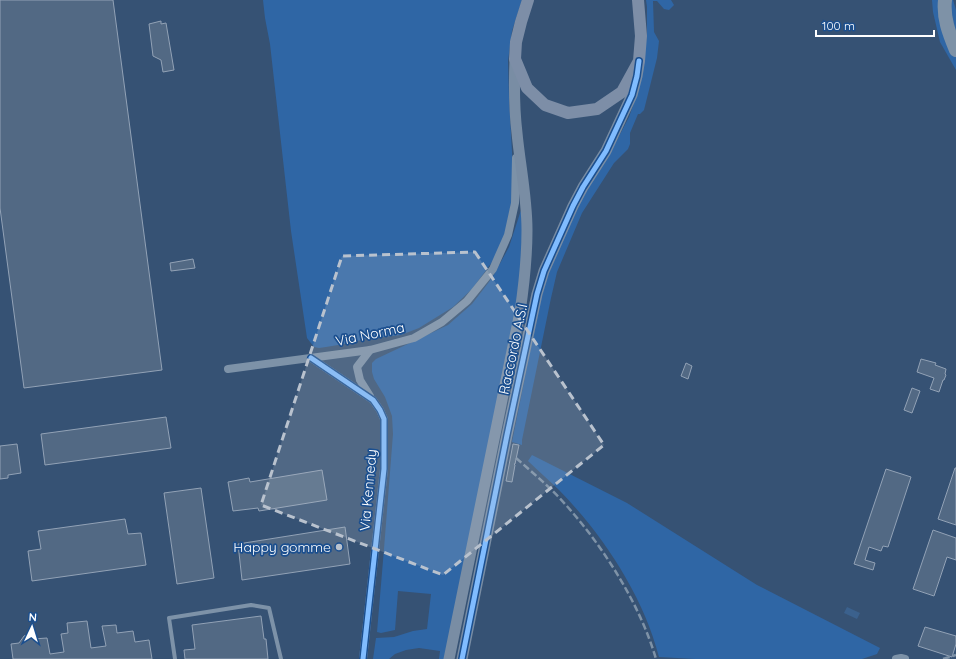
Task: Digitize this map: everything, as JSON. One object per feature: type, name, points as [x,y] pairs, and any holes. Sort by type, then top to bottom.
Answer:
[{"type":"highway","points":[[945,0],[944,8],[947,29],[956,50]]},
{"type":"main road","points":[[528,0],[516,42],[515,59],[527,88],[545,105],[568,113],[597,109],[622,92],[639,62],[641,36],[638,0]]},
{"type":"street","name":"Raccordo A.S.I","points":[[449,659],[520,312],[525,271],[527,229],[524,188],[517,132],[514,86],[515,59]]},
{"type":"street","name":"Raccordo A.S.I","points":[[462,659],[508,427],[537,294],[544,271],[573,206],[583,187],[606,151],[632,95],[639,62]]},
{"type":"street","name":"Via Norma","points":[[228,370],[370,350],[414,338],[442,322],[467,301],[493,269],[508,236],[515,203],[517,132]]},
{"type":"street","points":[[370,350],[357,367],[360,380],[373,400]]},
{"type":"street","name":"Via Kennedy","points":[[311,358],[373,400],[384,419],[384,469],[363,659]]},
{"type":"street","points":[[896,659],[905,659]]},
{"type":"lane","points":[[175,659],[169,618],[251,605],[269,608],[281,659]]},
{"type":"highlighted area","points":[[475,252],[604,445],[443,575],[261,505],[342,256]]},
{"type":"shaded area","points":[[263,0],[522,0],[512,31],[508,61],[514,189],[505,234],[493,261],[472,289],[453,307],[419,328],[401,335],[365,339],[319,348],[314,347],[307,338],[291,231],[270,44]]},
{"type":"shaded area","points":[[646,0],[671,0],[674,5],[669,10],[664,9],[657,1],[653,1],[654,32],[659,41],[657,58],[644,110],[638,114],[630,133],[630,144],[628,149],[614,163],[582,213],[557,272],[522,445],[512,442],[541,297],[549,271],[571,217],[629,117],[636,97],[647,36]]},
{"type":"shaded area","points":[[932,0],[942,0],[956,55],[956,70],[940,42],[933,12]]},
{"type":"shaded area","points":[[950,0],[953,0],[956,10],[956,37],[950,6]]},
{"type":"shaded area","points":[[522,207],[523,235],[518,305],[444,659],[439,659],[440,651],[419,648],[406,650],[395,654],[389,659],[373,659],[376,638],[394,637],[413,631],[427,629],[431,594],[398,591],[395,630],[381,633],[377,632],[393,434],[392,416],[385,397],[374,379],[372,363],[376,359],[448,325],[472,304],[492,278],[509,247]]},
{"type":"shaded area","points":[[532,455],[627,503],[757,585],[880,648],[877,654],[862,659],[695,659],[659,657],[643,611],[620,567],[591,526],[559,490],[528,461]]},
{"type":"shaded area","points":[[847,607],[860,613],[857,619],[844,613]]},
{"type":"building","points":[[0,0],[113,0],[162,370],[24,388],[0,208]]},
{"type":"building","points":[[161,21],[161,24],[166,23],[174,70],[163,72],[161,60],[153,56],[149,24]]},
{"type":"building","points":[[193,259],[195,268],[171,271],[170,263]]},
{"type":"building","points":[[921,359],[936,363],[935,365],[946,369],[946,375],[939,392],[930,389],[934,378],[917,372]]},
{"type":"building","points":[[686,363],[692,366],[688,379],[681,376]]},
{"type":"building","points":[[912,388],[920,391],[912,413],[904,410]]},
{"type":"building","points":[[166,417],[171,448],[45,465],[41,434]]},
{"type":"building","points":[[17,444],[21,473],[8,475],[8,478],[0,479],[0,446]]},
{"type":"building","points":[[513,444],[519,445],[514,464],[512,482],[506,481]]},
{"type":"building","points":[[956,468],[956,525],[938,519]]},
{"type":"building","points":[[886,469],[911,477],[888,547],[883,546],[881,551],[869,547],[865,560],[875,563],[873,570],[854,564]]},
{"type":"building","points":[[322,470],[327,500],[259,511],[258,508],[233,511],[228,482],[249,478],[250,482]]},
{"type":"building","points":[[201,488],[214,578],[177,584],[164,493]]},
{"type":"building","points":[[125,519],[128,534],[141,533],[146,565],[32,581],[28,551],[41,549],[38,531]]},
{"type":"building","points":[[345,527],[350,564],[242,580],[238,544]]},
{"type":"building","points":[[933,530],[956,538],[956,560],[947,557],[934,596],[913,589]]},
{"type":"building","points":[[261,616],[264,639],[266,639],[268,659],[185,659],[184,650],[195,649],[192,625]]},
{"type":"building","points":[[87,621],[91,648],[106,646],[102,626],[116,625],[117,633],[133,631],[135,642],[149,640],[152,659],[13,659],[11,644],[19,643],[24,636],[32,633],[33,639],[47,638],[50,654],[64,652],[61,634],[68,633],[67,623]]},
{"type":"building","points":[[925,627],[956,636],[956,644],[952,657],[918,646]]},
{"type":"railway","points":[[516,458],[565,504],[593,538],[619,577],[630,597],[649,638],[656,659]]},
{"type":"railway","points":[[943,659],[956,655]]},
{"type":"cycle path","points":[[462,659],[537,294],[544,271],[573,206],[583,187],[606,151],[632,95],[639,61]]},
{"type":"cycle path","points":[[311,358],[373,400],[384,419],[384,469],[363,659]]},
{"type":"place","name":"Happy gomme","points":[[339,547]]}]
